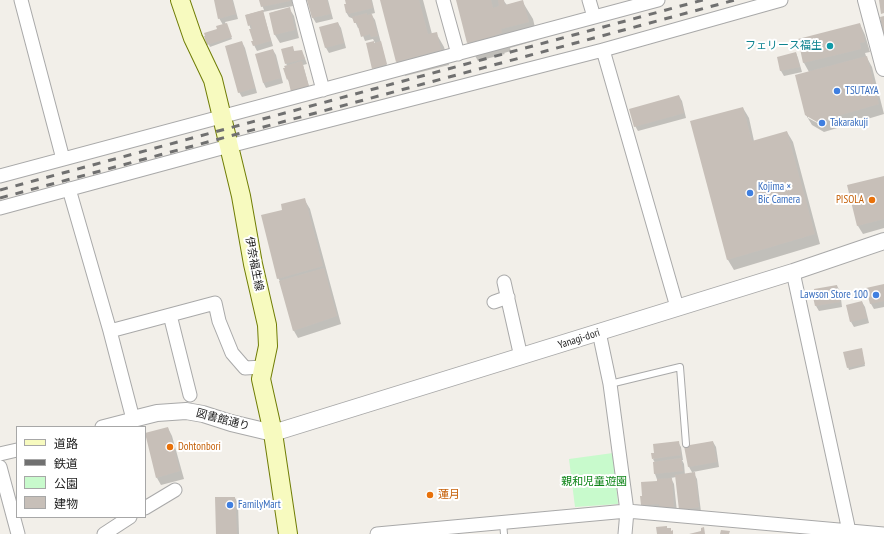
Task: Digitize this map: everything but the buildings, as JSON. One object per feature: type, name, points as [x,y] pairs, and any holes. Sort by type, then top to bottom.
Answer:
[{"type":"main road","name":"伊奈福生線","points":[[180,0],[193,38],[213,80],[241,196],[253,264],[267,325],[268,346],[261,379],[273,433],[288,534]]},
{"type":"street","points":[[21,0],[63,159]]},
{"type":"street","points":[[299,0],[323,90]]},
{"type":"street","points":[[443,0],[458,54]]},
{"type":"street","points":[[589,0],[594,17]]},
{"type":"street","points":[[0,176],[658,0]]},
{"type":"street","points":[[0,208],[229,146],[603,50],[781,0]]},
{"type":"street","points":[[866,0],[884,68]]},
{"type":"street","points":[[603,50],[677,307]]},
{"type":"street","points":[[69,189],[110,331],[133,419]]},
{"type":"street","name":"Yanagi-dori","points":[[273,433],[793,272],[884,241]]},
{"type":"street","points":[[793,272],[849,531]]},
{"type":"street","points":[[504,282],[520,357]]},
{"type":"street","points":[[494,302],[508,297]]},
{"type":"street","points":[[110,331],[215,303],[219,321],[232,353],[245,368],[263,367]]},
{"type":"street","points":[[170,315],[190,395]]},
{"type":"street","points":[[599,332],[610,384],[627,511],[625,534]]},
{"type":"street","name":"図書館通り","points":[[106,426],[156,413],[186,411],[203,414],[231,423],[273,433]]},
{"type":"street","points":[[0,454],[16,450]]},
{"type":"street","points":[[0,467],[18,534]]},
{"type":"street","points":[[146,507],[174,490]]},
{"type":"street","points":[[377,534],[504,528],[627,511],[884,534]]},
{"type":"street","points":[[104,534],[128,518]]},
{"type":"lane","points":[[610,384],[680,367],[686,444]]},
{"type":"green space","name":"親和児童遊園","points":[[613,453],[618,504],[575,507],[569,459]]},
{"type":"railway","points":[[0,190],[703,0]]},
{"type":"railway","points":[[0,198],[735,0]]},
{"type":"place","name":"フェリース福生","points":[[830,46]]},
{"type":"place","name":"TSUTAYA","points":[[837,91]]},
{"type":"place","name":"Takarakuji","points":[[822,123]]},
{"type":"place","name":"Kojima × Bic Camera","points":[[750,193]]},
{"type":"place","name":"PISOLA","points":[[872,200]]},
{"type":"place","name":"Lawson Store 100","points":[[876,295]]},
{"type":"place","name":"Dohtonbori","points":[[170,447]]},
{"type":"place","name":"蓮月","points":[[430,495]]},
{"type":"place","name":"FamilyMart","points":[[230,505]]}]
